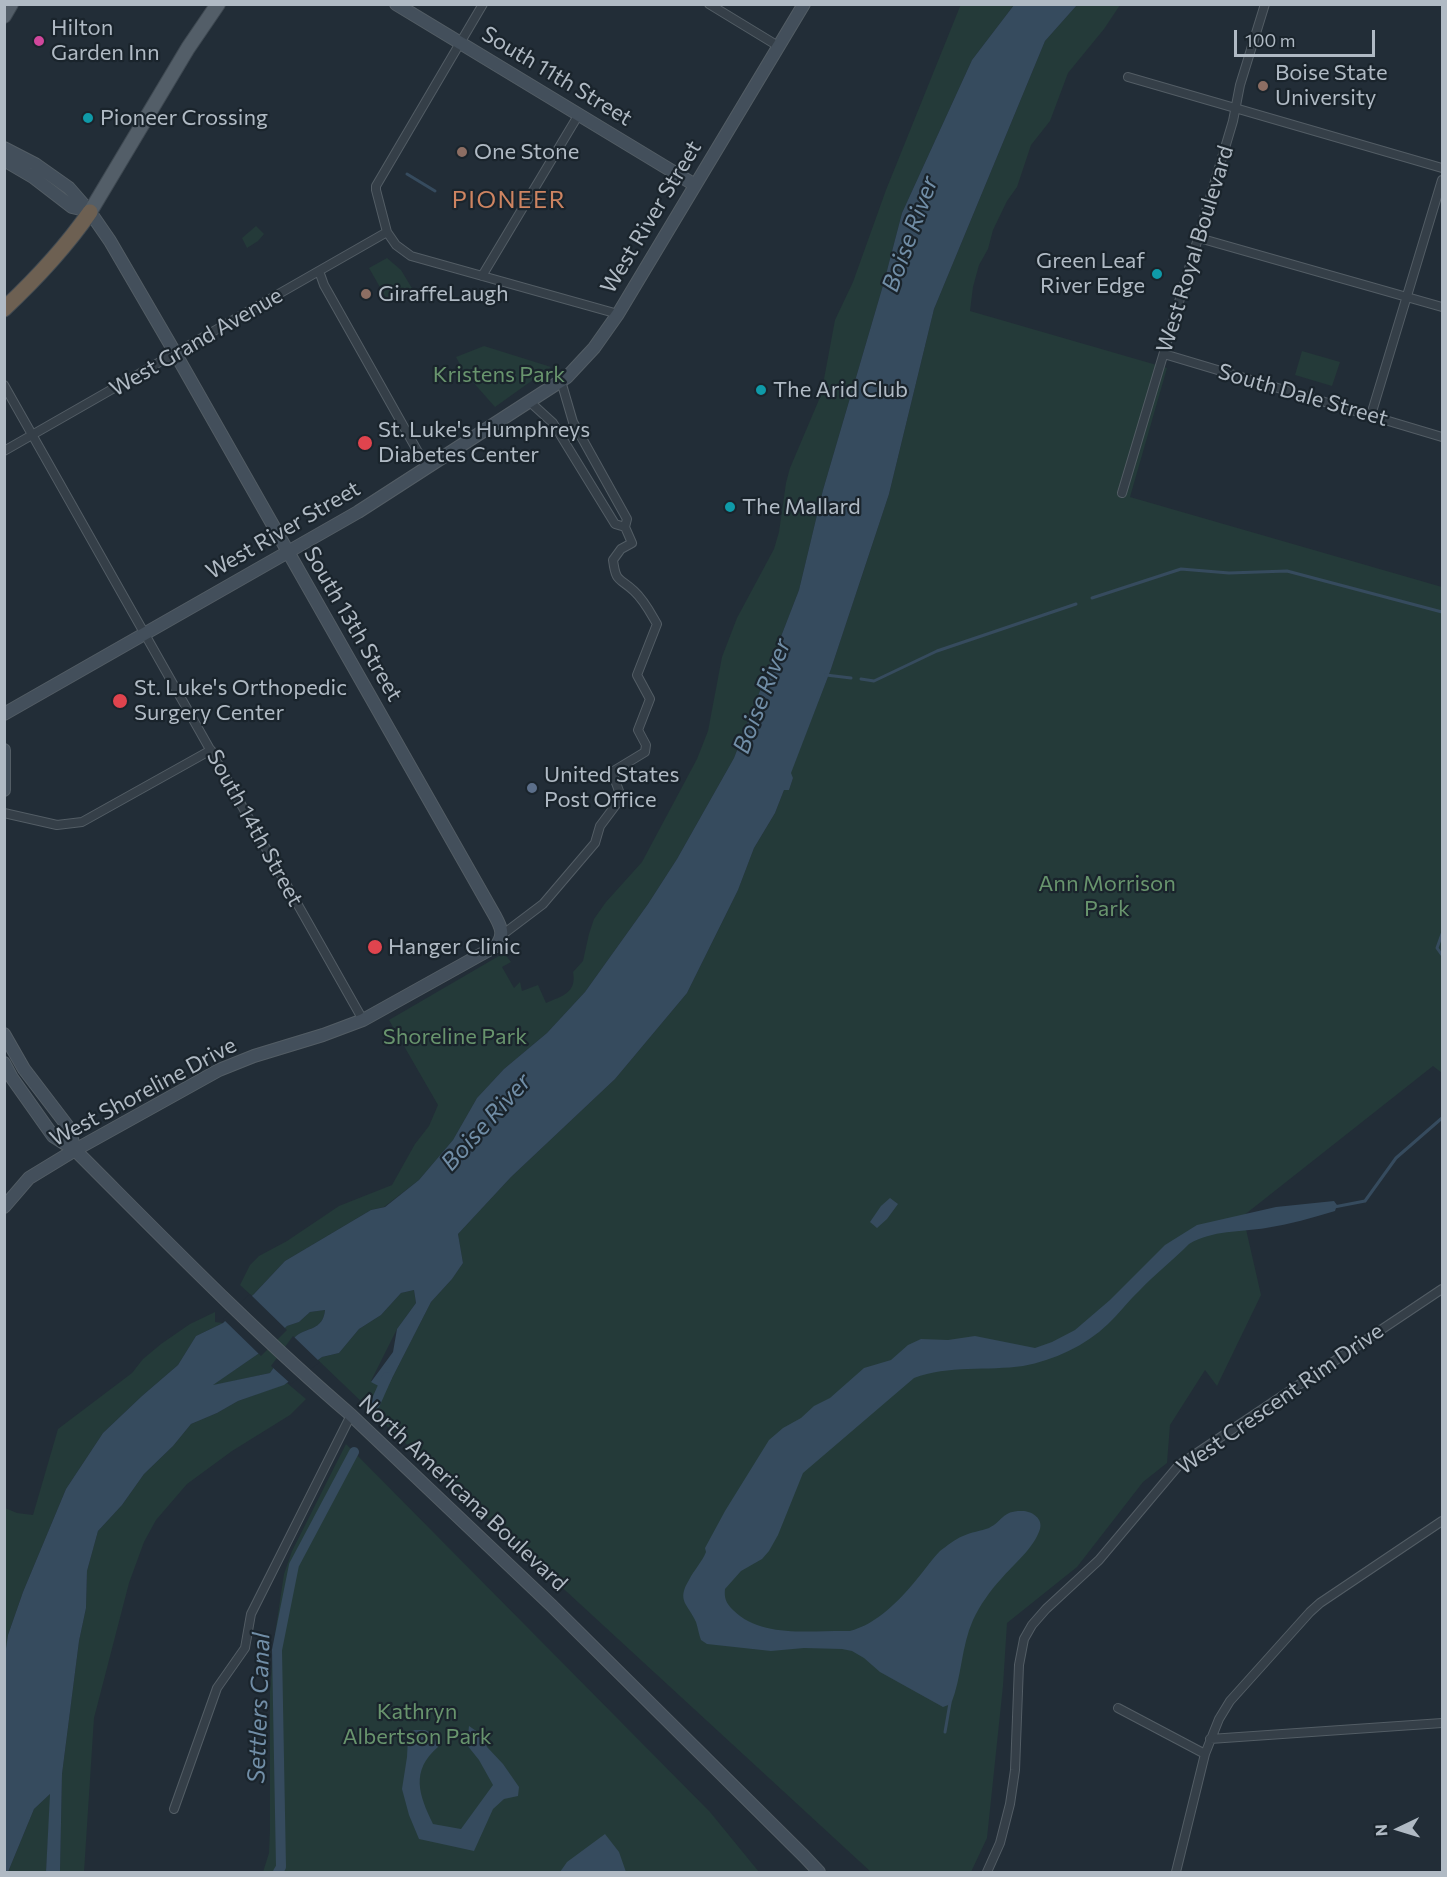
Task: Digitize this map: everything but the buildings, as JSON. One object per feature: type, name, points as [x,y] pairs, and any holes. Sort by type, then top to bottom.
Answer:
[{"type":"highway","points":[[4,309],[62,250],[90,212]]},
{"type":"main road","points":[[4,16],[11,4]]},
{"type":"main road","points":[[90,212],[188,48],[218,4]]},
{"type":"street","name":"South 11th Street","points":[[396,4],[695,185]]},
{"type":"street","points":[[483,4],[376,186],[387,232],[396,246],[411,256],[618,314]]},
{"type":"street","points":[[708,4],[778,46]]},
{"type":"street","name":"West River Street","points":[[4,714],[358,512],[567,377],[594,348],[618,314],[804,4]]},
{"type":"street","name":"West Royal Boulevard","points":[[1122,493],[1233,121],[1240,85],[1264,4]]},
{"type":"street","points":[[1128,77],[1443,168]]},
{"type":"street","points":[[482,276],[579,114]]},
{"type":"street","name":"South 13th Street","points":[[4,148],[35,164],[69,188],[90,212],[110,241],[495,916],[502,935]]},
{"type":"street","points":[[4,160],[33,177],[72,207],[90,212]]},
{"type":"street","points":[[1371,415],[1443,180]]},
{"type":"street","name":"West Grand Avenue","points":[[4,451],[387,232]]},
{"type":"street","points":[[1198,238],[1443,307]]},
{"type":"street","points":[[319,271],[324,285],[427,468]]},
{"type":"street","name":"South Dale Street","points":[[1164,354],[1443,436]]},
{"type":"street","points":[[502,935],[543,903],[595,843],[600,826],[618,802],[620,791],[612,772],[645,752],[646,745],[638,730],[650,699],[637,675],[657,624],[634,590],[621,582],[615,572],[613,560],[621,549],[632,543],[625,527],[627,519],[573,422],[561,381]]},
{"type":"street","name":"South 14th Street","points":[[4,385],[363,1020]]},
{"type":"street","points":[[530,402],[554,423],[615,524],[625,527]]},
{"type":"street","points":[[4,750],[4,790]]},
{"type":"street","points":[[4,813],[57,825],[82,822],[211,750]]},
{"type":"street","name":"West Shoreline Drive","points":[[4,1207],[29,1178],[219,1070],[363,1020],[496,946],[502,935]]},
{"type":"street","points":[[4,1034],[24,1069],[69,1128],[75,1150]]},
{"type":"street","name":"North Americana Boulevard","points":[[4,1063],[53,1136],[75,1150],[223,1297],[552,1606],[819,1872]]},
{"type":"street","name":"West Crescent Rim Drive","points":[[987,1872],[1000,1844],[1010,1804],[1015,1770],[1018,1665],[1024,1639],[1032,1625],[1099,1560],[1179,1465],[1443,1289]]},
{"type":"street","points":[[174,1809],[217,1688],[245,1648],[251,1614],[351,1415]]},
{"type":"street","points":[[1176,1872],[1205,1754],[1219,1719],[1230,1701],[1320,1603],[1443,1521]]},
{"type":"street","points":[[1118,1708],[1205,1754]]},
{"type":"street","points":[[1210,1739],[1443,1723]]},
{"type":"green space","name":"Shoreline Park","points":[[961,4],[1014,5],[972,60],[902,213],[823,490],[799,590],[734,758],[677,859],[585,992],[547,1033],[504,1069],[477,1098],[453,1140],[419,1180],[384,1207],[371,1210],[285,1261],[252,1296],[240,1285],[250,1265],[259,1256],[287,1241],[339,1206],[392,1185],[415,1144],[429,1126],[438,1105],[389,1020],[504,953],[511,962],[502,967],[514,988],[520,982],[522,991],[538,985],[546,1003],[563,996],[573,985],[573,972],[583,961],[594,919],[642,862],[697,759],[708,731],[722,657],[737,618],[774,549],[790,468],[821,395],[835,320],[853,282],[886,190]]},
{"type":"green space","name":"Ann Morrison Park","points":[[1077,5],[1120,5],[1104,29],[1068,73],[1050,121],[1031,145],[1017,187],[1007,201],[993,230],[988,249],[979,265],[970,311],[1167,368],[1130,497],[1442,587],[1442,1073],[1433,1066],[1243,1216],[1261,1295],[1217,1386],[1205,1370],[1170,1425],[1167,1463],[1143,1482],[1077,1567],[1007,1623],[1003,1686],[987,1838],[971,1872],[871,1872],[318,1360],[339,1353],[359,1329],[381,1315],[401,1293],[414,1290],[416,1303],[397,1329],[371,1381],[386,1390],[431,1302],[463,1263],[458,1234],[511,1177],[615,1079],[687,993],[738,890],[754,848],[775,813],[784,790],[789,790],[793,778],[790,774],[831,669],[889,494],[934,309],[1045,41]]},
{"type":"green space","points":[[256,226],[264,234],[247,248],[242,238]]},
{"type":"green space","points":[[387,258],[401,270],[413,290],[389,303],[369,268]]},
{"type":"green space","name":"Kristens Park","points":[[484,346],[551,367],[495,407],[464,372],[456,357]]},
{"type":"green space","points":[[1302,351],[1340,362],[1332,386],[1295,375]]},
{"type":"green space","points":[[325,1310],[324,1317],[318,1325],[299,1334],[291,1341],[270,1373],[211,1386],[258,1354],[287,1326],[299,1322],[310,1312]]},
{"type":"green space","points":[[215,1312],[215,1322],[223,1323],[196,1336],[178,1365],[103,1433],[66,1489],[23,1592],[8,1635],[5,1662],[5,1508],[17,1513],[33,1515],[58,1429],[132,1373],[143,1359],[161,1344],[190,1324]]},
{"type":"green space","points":[[287,1383],[306,1399],[290,1415],[232,1451],[187,1484],[156,1520],[144,1542],[129,1583],[94,1718],[84,1872],[60,1872],[62,1774],[79,1641],[86,1608],[87,1571],[98,1531],[122,1505],[144,1474],[173,1446],[191,1424],[238,1401]]},
{"type":"green space","name":"Kathryn Albertson Park","points":[[346,1444],[710,1812],[759,1872],[263,1872],[269,1853],[270,1829],[270,1691],[274,1641],[284,1574],[292,1551]]},
{"type":"green space","points":[[51,1793],[46,1872],[8,1872],[34,1809]]},
{"type":"water","name":"Boise River","points":[[1014,5],[1077,5],[1045,41],[934,309],[889,494],[831,669],[791,773],[793,778],[789,790],[784,790],[775,813],[754,848],[738,890],[687,993],[615,1079],[511,1177],[458,1234],[463,1263],[431,1302],[386,1390],[371,1382],[393,1352],[397,1329],[416,1303],[414,1290],[401,1293],[381,1315],[359,1329],[339,1353],[322,1357],[284,1385],[238,1401],[191,1424],[173,1446],[144,1474],[122,1505],[98,1531],[87,1571],[86,1608],[79,1641],[62,1774],[60,1872],[46,1872],[50,1794],[34,1809],[8,1872],[5,1872],[4,1662],[8,1635],[23,1592],[66,1489],[103,1433],[178,1365],[196,1336],[223,1323],[285,1261],[371,1210],[385,1207],[419,1180],[453,1140],[477,1098],[504,1069],[547,1033],[585,992],[677,859],[734,758],[799,590],[823,490],[902,213],[972,60]],"holes":[[[325,1310],[324,1317],[318,1325],[295,1337],[270,1373],[213,1385],[258,1354],[287,1326],[299,1322],[310,1312]]]},
{"type":"water","points":[[890,1198],[898,1204],[877,1228],[870,1222]]},
{"type":"water","points":[[1334,1201],[1337,1205],[1335,1211],[1326,1214],[1275,1226],[1207,1236],[1189,1244],[1099,1332],[1057,1356],[1023,1366],[940,1371],[914,1378],[803,1473],[778,1535],[769,1551],[762,1559],[741,1571],[725,1589],[726,1600],[733,1610],[745,1619],[773,1629],[804,1632],[850,1631],[860,1628],[879,1617],[895,1603],[940,1551],[957,1539],[989,1528],[1011,1512],[1024,1511],[1034,1514],[1039,1519],[1040,1529],[1033,1543],[993,1588],[973,1620],[951,1704],[943,1707],[880,1672],[852,1651],[804,1648],[771,1651],[707,1644],[701,1640],[683,1593],[704,1556],[705,1548],[725,1511],[769,1440],[814,1406],[830,1398],[864,1368],[891,1360],[908,1345],[921,1339],[948,1340],[975,1336],[1035,1348],[1052,1342],[1075,1330],[1110,1300],[1165,1245],[1197,1225],[1276,1207]]},
{"type":"water","points":[[469,1726],[482,1735],[487,1747],[503,1764],[519,1787],[518,1796],[504,1799],[493,1809],[474,1851],[419,1839],[402,1789],[408,1737],[414,1730],[425,1730],[433,1734],[438,1747],[423,1765],[420,1774],[424,1803],[433,1824],[461,1829],[493,1785],[479,1760],[467,1745]]},
{"type":"water","points":[[605,1834],[619,1852],[626,1872],[560,1872],[567,1862]]},
{"type":"pier","points":[[250,1294],[287,1330],[261,1356],[223,1319]]},
{"type":"pier","points":[[293,1336],[320,1362],[291,1384],[271,1366]]},
{"type":"waterway","points":[[407,174],[435,191]]},
{"type":"waterway","points":[[1092,598],[1181,569],[1229,573],[1287,571],[1442,612]]},
{"type":"waterway","points":[[861,679],[874,681],[937,651],[1076,604]]},
{"type":"waterway","points":[[826,675],[851,678]]},
{"type":"waterway","points":[[1442,934],[1437,948],[1442,955]]},
{"type":"waterway","points":[[1334,1207],[1365,1201],[1396,1158],[1442,1118]]},
{"type":"waterway","name":"Settlers Canal","points":[[375,1404],[387,1377]]},
{"type":"waterway","name":"Settlers Canal","points":[[278,1872],[281,1867],[277,1650],[294,1565],[354,1452]]},
{"type":"waterway","points":[[945,1732],[950,1703]]},
{"type":"place","name":"Hilton Garden Inn","points":[[39,41]]},
{"type":"place","name":"Boise State University","points":[[1263,86]]},
{"type":"place","name":"Pioneer Crossing","points":[[88,118]]},
{"type":"place","name":"One Stone","points":[[462,152]]},
{"type":"place","name":"Green Leaf River Edge","points":[[1157,274]]},
{"type":"place","name":"GiraffeLaugh","points":[[366,294]]},
{"type":"place","name":"The Arid Club","points":[[761,390]]},
{"type":"place","name":"St. Luke's Humphreys Diabetes Center","points":[[365,443]]},
{"type":"place","name":"The Mallard","points":[[730,507]]},
{"type":"place","name":"St. Luke's Orthopedic Surgery Center","points":[[120,701]]},
{"type":"place","name":"United States Post Office","points":[[532,788]]},
{"type":"place","name":"Hanger Clinic","points":[[375,947]]},
{"type":"district","name":"PIONEER","points":[[509,200]]}]
